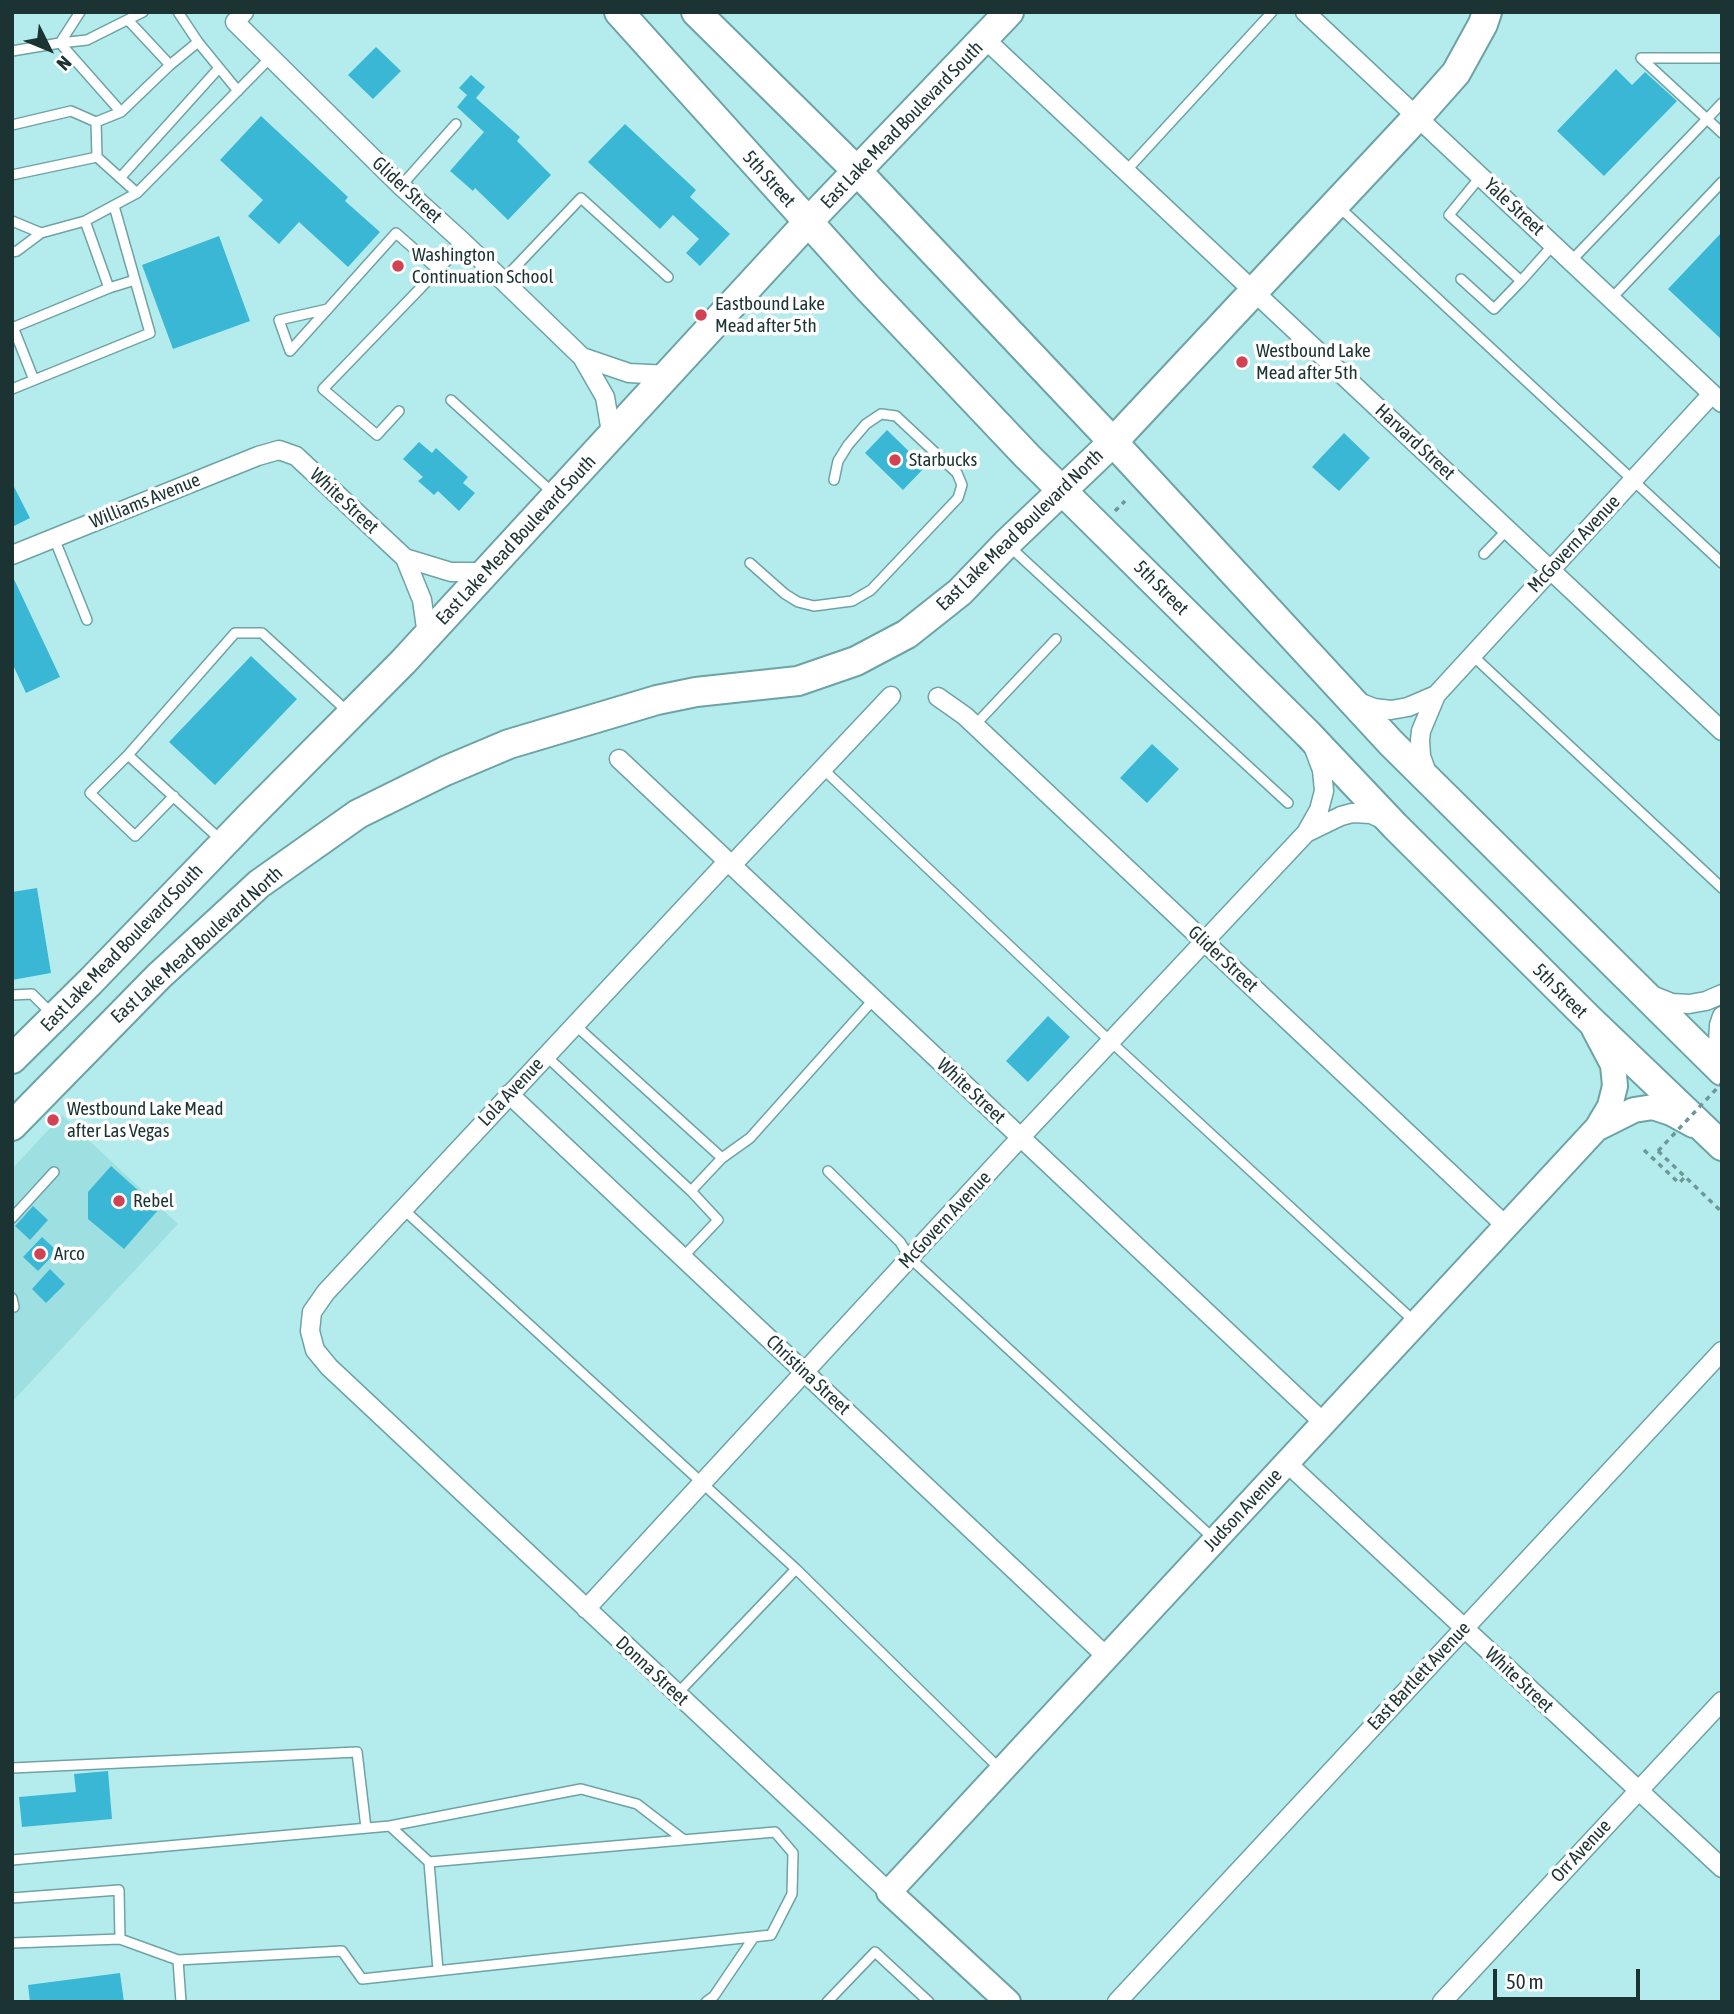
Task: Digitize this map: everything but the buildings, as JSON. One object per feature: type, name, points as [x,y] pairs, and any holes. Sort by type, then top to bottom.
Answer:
[{"type":"main road","name":"5th Street","points":[[619,12],[886,307],[1061,490],[1308,734],[1395,826],[1588,1018],[1717,1141]]},
{"type":"main road","points":[[696,12],[858,172],[1431,783],[1722,1071]]},
{"type":"main road","name":"East Lake Mead Boulevard South","points":[[12,1059],[352,716],[612,438],[808,222],[1009,12]]},
{"type":"main road","name":"East Lake Mead Boulevard North","points":[[12,1126],[159,976],[259,884],[358,814],[445,771],[509,744],[695,692],[798,681],[856,661],[907,635],[960,592],[1061,490],[1113,442],[1417,117],[1456,73],[1487,12]]},
{"type":"street","name":"Yale Street","points":[[1305,12],[1717,399]]},
{"type":"street","name":"Glider Street","points":[[239,17],[271,57],[401,186],[582,357],[605,397],[612,438]]},
{"type":"street","name":"Harvard Street","points":[[985,38],[1722,731]]},
{"type":"street","name":"Glider Street","points":[[582,357],[629,373],[670,374]]},
{"type":"street","name":"McGovern Avenue","points":[[1431,783],[1421,756],[1420,740],[1436,695],[1633,481],[1717,399]]},
{"type":"street","name":"Williams Avenue","points":[[12,555],[279,450]]},
{"type":"street","name":"White Street","points":[[279,450],[296,456],[405,558],[422,600],[427,635]]},
{"type":"street","name":"White Street","points":[[405,558],[451,572],[486,572]]},
{"type":"street","name":"McGovern Avenue","points":[[1348,697],[1374,708],[1391,710],[1408,707],[1436,695]]},
{"type":"street","name":"Lola Avenue","points":[[310,1331],[312,1312],[326,1292],[545,1055],[891,696]]},
{"type":"street","name":"Glider Street","points":[[938,697],[975,725],[1506,1226]]},
{"type":"street","name":"McGovern Avenue","points":[[586,1609],[1110,1041],[1306,833],[1320,810],[1324,791],[1322,770],[1308,734]]},
{"type":"street","name":"White Street","points":[[619,759],[1324,1423]]},
{"type":"street","name":"McGovern Avenue","points":[[1306,833],[1352,813],[1371,814],[1395,826]]},
{"type":"street","points":[[1636,987],[1681,1004],[1697,1003],[1722,994]]},
{"type":"street","points":[[1722,1016],[1718,1044],[1722,1059]]},
{"type":"street","name":"Judson Avenue","points":[[889,1892],[1597,1128],[1612,1099],[1614,1075],[1613,1065],[1588,1018]]},
{"type":"street","name":"Christina Street","points":[[509,1094],[1107,1657]]},
{"type":"street","name":"Judson Avenue","points":[[1597,1128],[1634,1110],[1653,1107],[1671,1113],[1717,1141]]},
{"type":"street","name":"Donna Street","points":[[310,1331],[315,1350],[329,1367],[1008,2002]]},
{"type":"street","name":"East Bartlett Avenue","points":[[1117,2002],[1722,1351]]},
{"type":"street","name":"White Street","points":[[1287,1463],[1722,1868]]},
{"type":"street","name":"Orr Avenue","points":[[1442,2002],[1722,1701]]},
{"type":"lane","points":[[60,43],[80,12]]},
{"type":"lane","points":[[12,51],[88,40],[143,12]]},
{"type":"lane","points":[[178,12],[198,42],[238,91]]},
{"type":"lane","points":[[1126,171],[1272,12]]},
{"type":"lane","points":[[128,20],[170,65]]},
{"type":"lane","points":[[12,125],[71,111],[96,122],[121,112],[198,42]]},
{"type":"lane","points":[[60,43],[121,112]]},
{"type":"lane","points":[[12,252],[41,233],[85,221],[137,193],[271,57]]},
{"type":"lane","points":[[1722,58],[1641,58],[1722,133]]},
{"type":"lane","points":[[120,178],[219,68]]},
{"type":"lane","points":[[1571,261],[1722,103]]},
{"type":"lane","points":[[96,122],[97,158],[137,193]]},
{"type":"lane","points":[[401,186],[456,124]]},
{"type":"lane","points":[[12,174],[97,158]]},
{"type":"lane","points":[[1481,176],[1449,215],[1521,281]]},
{"type":"lane","points":[[1611,299],[1722,182]]},
{"type":"lane","points":[[503,281],[581,198],[668,277]]},
{"type":"lane","points":[[1335,203],[1722,563]]},
{"type":"lane","points":[[12,388],[150,333],[114,206]]},
{"type":"lane","points":[[12,221],[41,233]]},
{"type":"lane","points":[[85,221],[109,288]]},
{"type":"lane","points":[[328,309],[279,320],[290,351],[320,318],[396,233],[438,270]]},
{"type":"lane","points":[[399,411],[377,435],[323,389],[464,243]]},
{"type":"lane","points":[[1461,279],[1494,309],[1553,245]]},
{"type":"lane","points":[[34,380],[13,327],[135,280]]},
{"type":"lane","points":[[451,400],[556,496]]},
{"type":"lane","points":[[750,563],[798,602],[814,607],[852,601],[871,590],[958,498],[962,485],[957,473],[896,416],[881,414],[866,424],[848,445],[838,461],[834,480]]},
{"type":"lane","points":[[1484,554],[1507,530]]},
{"type":"lane","points":[[54,538],[87,620]]},
{"type":"lane","points":[[1007,543],[1289,803]]},
{"type":"lane","points":[[174,796],[135,836],[90,793],[128,755],[235,633],[262,633],[352,716]]},
{"type":"lane","points":[[975,725],[1056,639]]},
{"type":"lane","points":[[1472,655],[1722,888]]},
{"type":"lane","points":[[128,755],[224,843]]},
{"type":"lane","points":[[823,769],[1110,1041],[1416,1323]]},
{"type":"lane","points":[[12,995],[32,994],[54,1017]]},
{"type":"lane","points":[[691,1191],[722,1158],[750,1138],[874,999]]},
{"type":"lane","points":[[575,1024],[722,1158]]},
{"type":"lane","points":[[545,1055],[691,1191],[718,1220],[683,1257]]},
{"type":"lane","points":[[828,1171],[900,1242],[910,1258],[1215,1540]]},
{"type":"lane","points":[[12,1217],[54,1172]]},
{"type":"lane","points":[[402,1209],[796,1569],[1002,1770]]},
{"type":"lane","points":[[677,1694],[796,1569]]},
{"type":"lane","points":[[12,1768],[357,1752],[366,1828]]},
{"type":"lane","points":[[12,1860],[390,1826],[582,1789],[637,1804],[684,1840]]},
{"type":"lane","points":[[390,1826],[429,1862],[438,1970]]},
{"type":"lane","points":[[12,1943],[120,1939],[178,1960],[342,1951],[362,1979],[771,1935],[792,1894],[793,1853],[775,1832],[429,1862]]},
{"type":"lane","points":[[12,1898],[120,1890],[120,1939]]},
{"type":"lane","points":[[706,2002],[714,1996],[754,1937]]},
{"type":"lane","points":[[827,2002],[875,1952],[929,2002]]},
{"type":"lane","points":[[178,1960],[181,2002]]},
{"type":"path","points":[[1114,513],[1125,501]]},
{"type":"path","points":[[1722,1083],[1658,1151],[1722,1212]]},
{"type":"path","points":[[1644,1150],[1679,1184],[1685,1177]]},
{"type":"shaded area","points":[[62,1115],[178,1224],[12,1402],[12,1169]]},
{"type":"place","name":"Washington Continuation School","points":[[398,266]]},
{"type":"place","name":"Eastbound Lake Mead after 5th","points":[[701,315]]},
{"type":"place","name":"Westbound Lake Mead after 5th","points":[[1242,362]]},
{"type":"place","name":"Starbucks","points":[[895,460]]},
{"type":"place","name":"Westbound Lake Mead after Las Vegas","points":[[53,1120]]},
{"type":"place","name":"Rebel","points":[[119,1201]]},
{"type":"place","name":"Arco","points":[[40,1254]]}]
